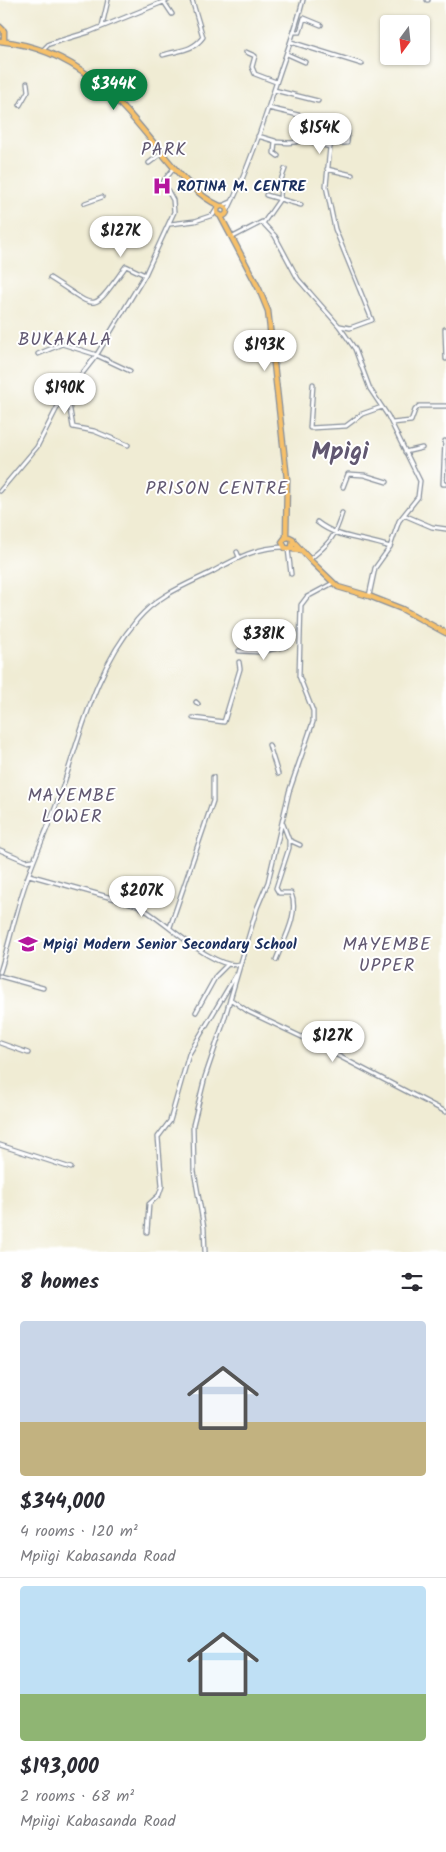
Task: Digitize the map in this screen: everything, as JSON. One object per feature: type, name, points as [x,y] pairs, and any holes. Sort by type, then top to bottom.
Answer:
[{"type":"main road","points":[[0,26],[4,31],[2,41],[43,50],[73,64],[104,86],[174,168],[221,210],[225,225],[233,237],[268,311],[287,479],[285,488],[289,544]]},
{"type":"main road","points":[[287,522],[286,537],[289,544],[300,550],[333,583],[348,591],[369,596],[402,609],[446,633]]},
{"type":"street","points":[[102,26],[108,0]]},
{"type":"street","points":[[43,50],[49,44],[168,0]]},
{"type":"street","points":[[163,55],[172,52],[183,52],[203,37],[192,0]]},
{"type":"street","points":[[170,224],[213,215],[232,201],[242,182],[287,54],[303,0]]},
{"type":"street","points":[[164,2],[172,14]]},
{"type":"street","points":[[294,32],[300,32],[304,18],[321,25]]},
{"type":"street","points":[[291,42],[362,64]]},
{"type":"street","points":[[246,52],[255,56],[252,67],[255,74],[276,82]]},
{"type":"street","points":[[287,54],[305,62]]},
{"type":"street","points":[[20,105],[28,91],[27,83]]},
{"type":"street","points":[[274,90],[318,101]]},
{"type":"street","points":[[268,108],[307,117],[304,133],[306,138],[314,144],[330,147]]},
{"type":"street","points":[[339,326],[350,328],[372,320],[335,229],[326,190],[330,147],[332,144],[346,143],[348,132]]},
{"type":"street","points":[[258,136],[276,142],[290,143],[300,142],[306,138]]},
{"type":"street","points":[[276,142],[274,153],[278,156]]},
{"type":"street","points":[[149,163],[162,154]]},
{"type":"street","points":[[0,491],[37,448],[63,399],[96,356],[145,275],[174,212],[173,200],[163,182],[174,168]]},
{"type":"street","points":[[233,237],[264,222],[280,200],[281,180],[285,169]]},
{"type":"street","points":[[327,169],[352,175]]},
{"type":"street","points":[[266,195],[301,205]]},
{"type":"street","points":[[85,203],[102,197]]},
{"type":"street","points":[[221,210],[232,201]]},
{"type":"street","points":[[264,222],[275,236],[298,279],[339,326],[355,349],[370,389],[391,423],[420,481],[418,497],[398,523],[390,547],[374,569],[369,596]]},
{"type":"street","points":[[50,278],[74,293],[83,302],[91,304],[104,297],[126,266],[145,275]]},
{"type":"street","points":[[445,329],[446,359]]},
{"type":"street","points":[[38,354],[62,344],[130,371]]},
{"type":"street","points":[[313,384],[310,428],[346,426],[362,414],[382,407]]},
{"type":"street","points":[[72,387],[88,398]]},
{"type":"street","points":[[63,399],[69,404],[73,427],[94,431],[128,445]]},
{"type":"street","points":[[391,423],[412,421],[415,410],[419,406],[446,406]]},
{"type":"street","points":[[444,441],[445,475],[443,484],[446,484]]},
{"type":"street","points":[[405,452],[422,448]]},
{"type":"street","points":[[344,487],[348,474],[364,475],[387,482]]},
{"type":"street","points":[[310,560],[329,544],[336,534],[342,513]]},
{"type":"street","points":[[404,515],[432,527],[446,529]]},
{"type":"street","points":[[318,522],[336,534],[369,539],[390,547]]},
{"type":"street","points":[[0,972],[28,875],[54,814],[100,680],[126,635],[138,619],[161,597],[240,557],[266,547],[289,544],[291,574]]},
{"type":"street","points":[[237,552],[240,557]]},
{"type":"street","points":[[302,602],[333,583]]},
{"type":"street","points":[[205,1252],[204,1228],[194,1170],[193,1125],[205,1077],[257,908],[268,882],[289,792],[313,722],[313,711],[299,676],[302,602],[298,598]]},
{"type":"street","points":[[239,651],[260,652],[286,646]]},
{"type":"street","points":[[193,718],[224,722],[240,669],[239,662]]},
{"type":"street","points":[[269,746],[278,774]]},
{"type":"street","points":[[170,927],[202,829],[207,822],[213,801],[213,778]]},
{"type":"street","points":[[276,960],[290,925],[293,912],[291,893],[279,893],[276,888],[289,848],[289,840],[282,823]]},
{"type":"street","points":[[289,840],[300,845]]},
{"type":"street","points":[[0,850],[26,861],[34,860]]},
{"type":"street","points":[[28,875],[130,903],[153,914],[208,956],[227,965],[241,964]]},
{"type":"street","points":[[196,1012],[216,976],[227,965]]},
{"type":"street","points":[[147,1232],[149,1204],[159,1195],[162,1186],[158,1137],[170,1120],[189,1054],[238,972]]},
{"type":"street","points":[[0,976],[43,988]]},
{"type":"street","points":[[230,999],[249,1012],[306,1039],[446,1112]]},
{"type":"street","points":[[0,1043],[28,1053]]},
{"type":"street","points":[[0,1145],[71,1168]]},
{"type":"place","name":"ROTINA M. CENTRE","points":[[162,186]]},
{"type":"place","name":"Mpigi Modern Senior Secondary School","points":[[28,944]]},
{"type":"district","name":"PARK","points":[[164,149]]},
{"type":"district","name":"BUKAKALA","points":[[65,339]]},
{"type":"district","name":"Mpigi","points":[[340,450]]},
{"type":"district","name":"PRISON CENTRE","points":[[217,488]]},
{"type":"district","name":"MAYEMBE LOWER","points":[[72,805]]},
{"type":"district","name":"MAYEMBE UPPER","points":[[387,954]]}]
